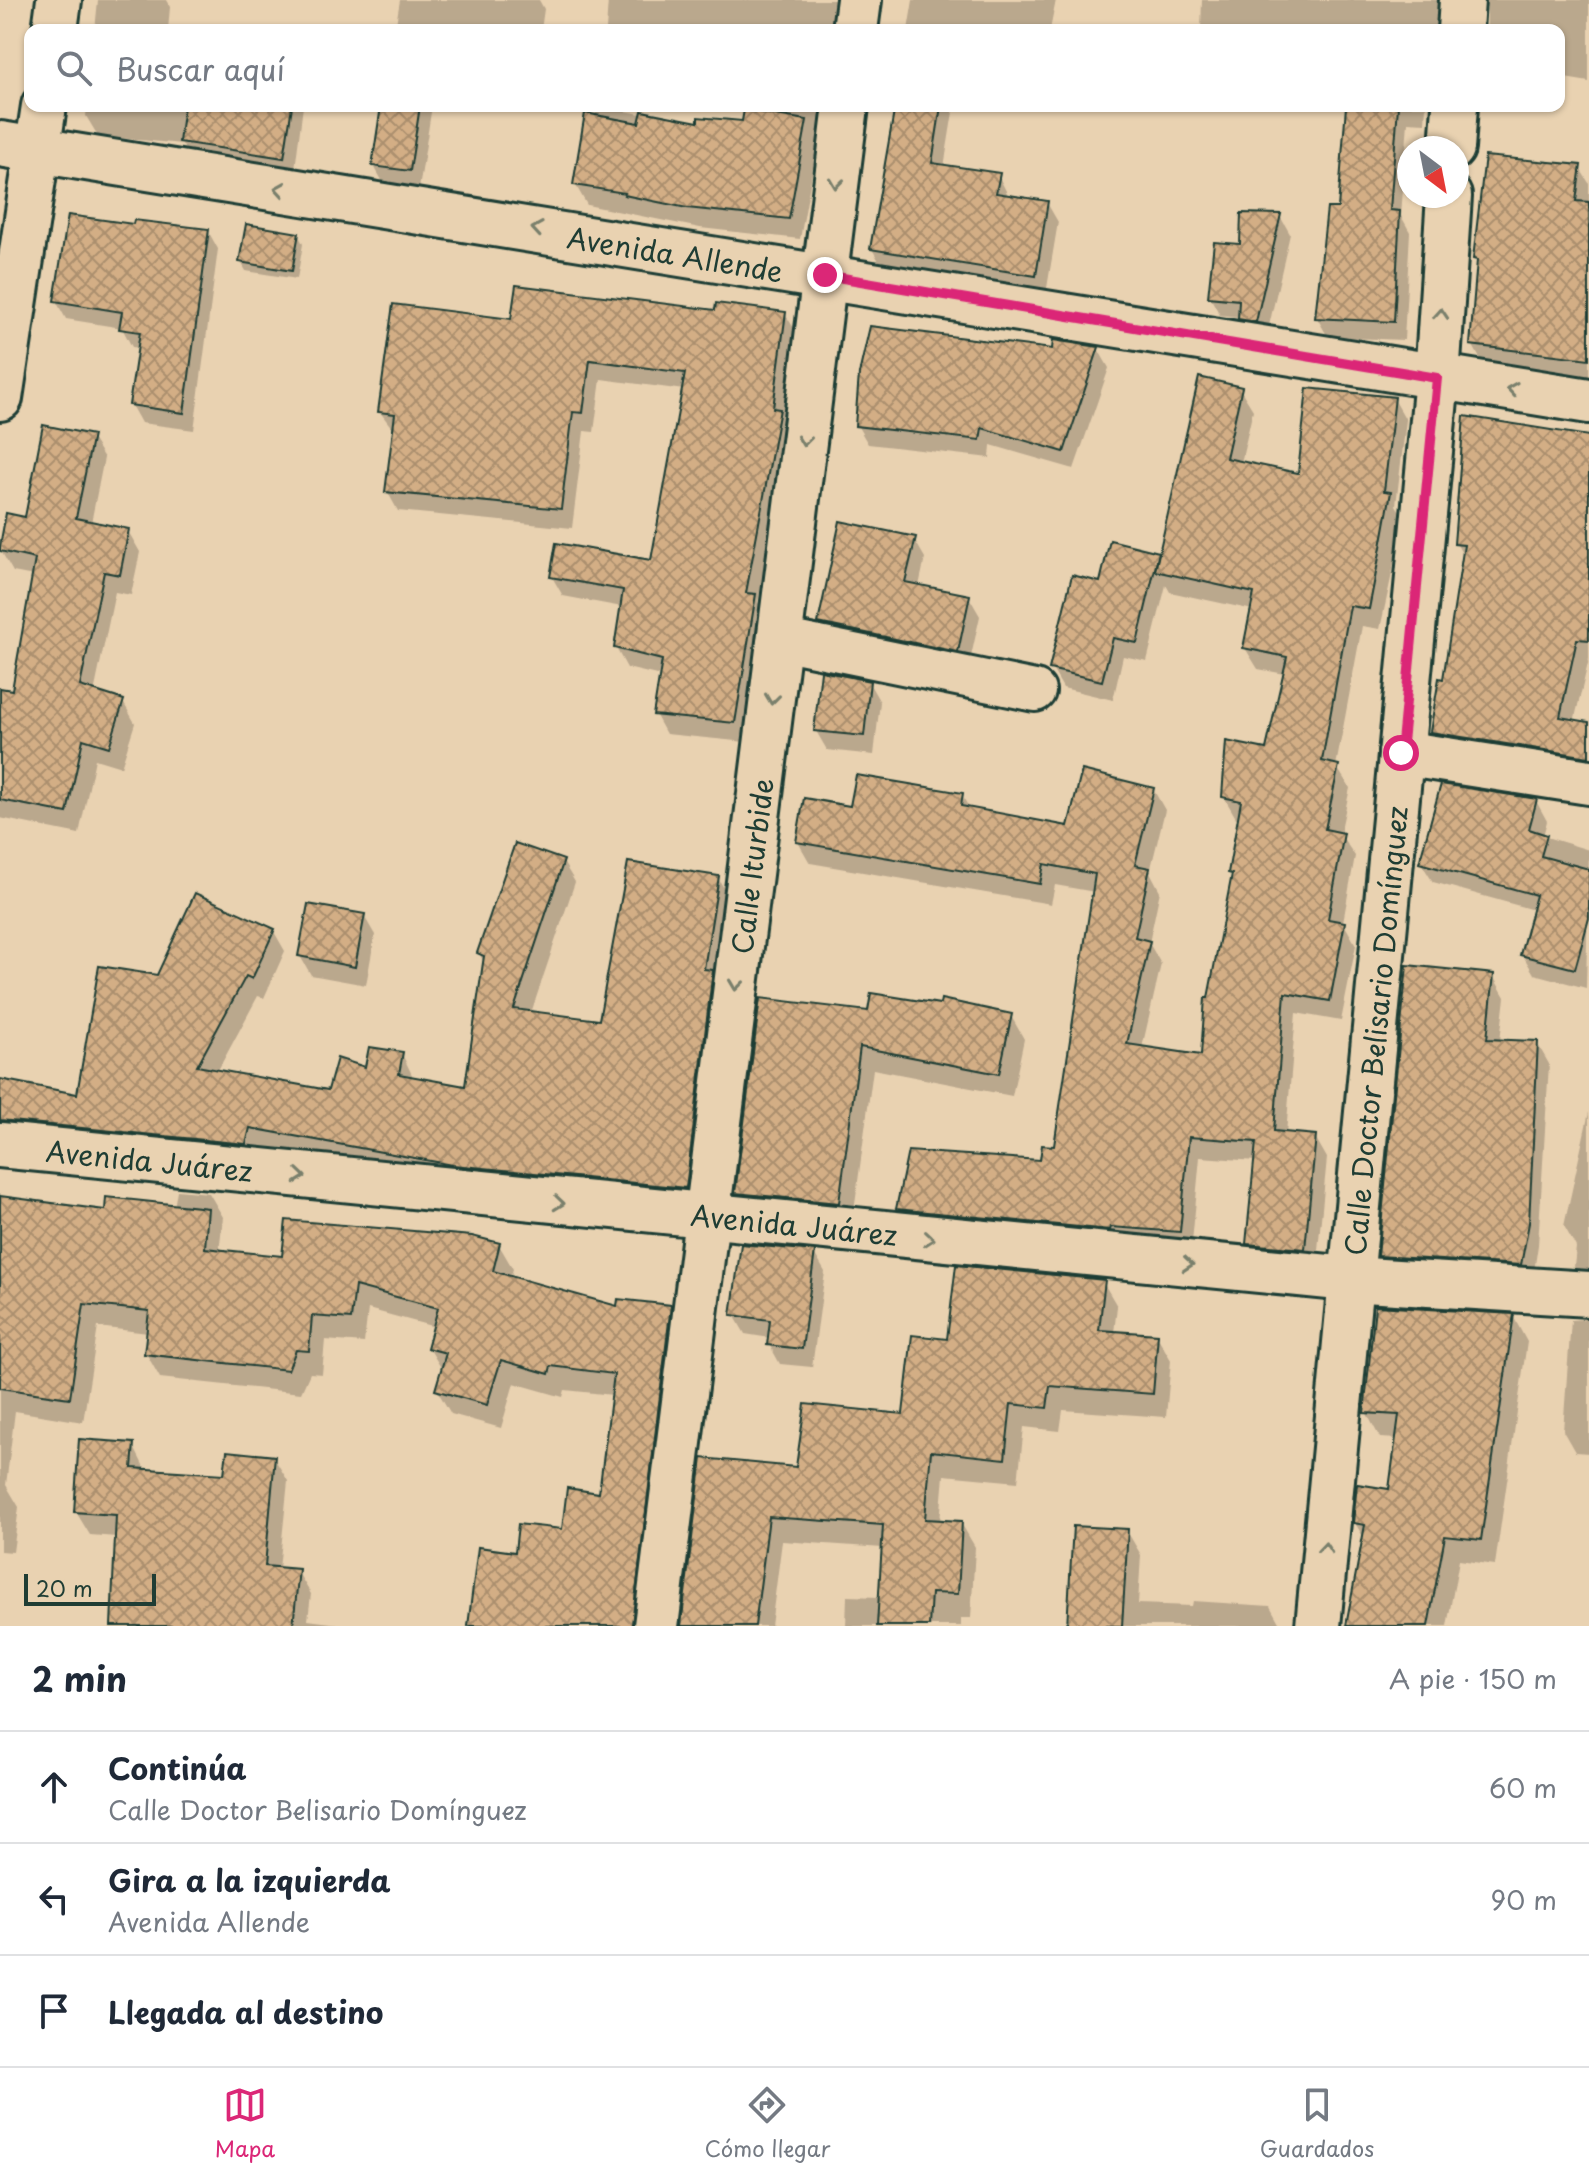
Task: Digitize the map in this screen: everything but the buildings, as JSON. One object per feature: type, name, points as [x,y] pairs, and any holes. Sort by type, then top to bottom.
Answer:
[{"type":"street","points":[[56,24],[59,0]]},
{"type":"street","points":[[856,24],[859,0]]},
{"type":"street","points":[[1460,24],[1462,0]]},
{"type":"street","points":[[0,398],[19,147],[40,112]]},
{"type":"street","name":"Calle Iturbide","points":[[656,1626],[845,112]]},
{"type":"street","points":[[1453,136],[1455,112]]},
{"type":"street","name":"Avenida Allende","points":[[19,147],[1589,401]]},
{"type":"street","name":"Calle Doctor Belisario Domínguez","points":[[1318,1626],[1437,378],[1448,208]]},
{"type":"street","points":[[780,639],[1035,691]]},
{"type":"street","points":[[1401,753],[1589,782]]},
{"type":"street","name":"Avenida Juárez","points":[[0,1145],[707,1218],[1349,1279],[1589,1294]]},
{"type":"route","points":[[825,275],[1437,378],[1401,753]]}]
